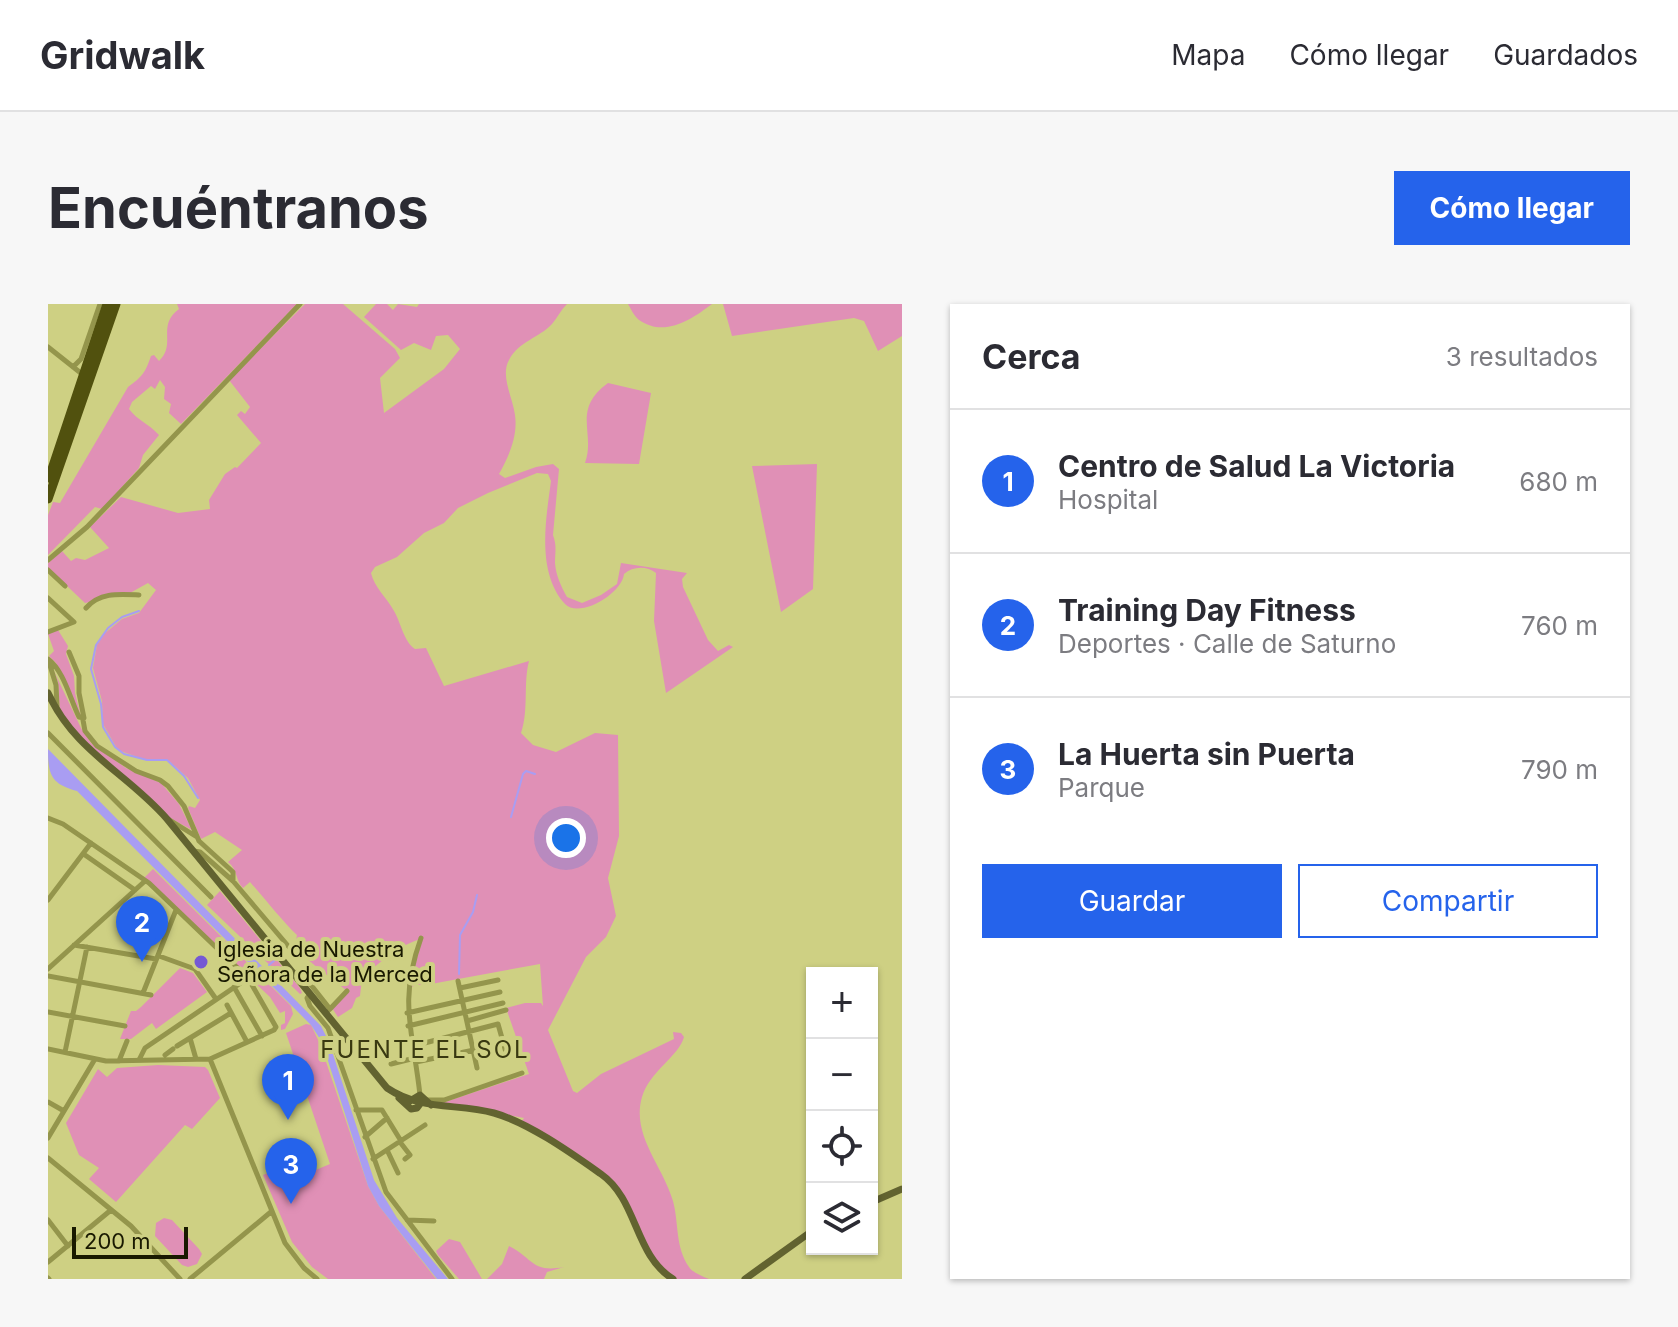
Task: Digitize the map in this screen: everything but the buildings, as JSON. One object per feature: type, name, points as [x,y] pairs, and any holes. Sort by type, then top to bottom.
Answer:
[{"type":"highway","points":[[48,481],[107,304]]},
{"type":"highway","points":[[48,499],[116,304]]},
{"type":"highway","points":[[83,375],[89,371],[106,333]]},
{"type":"highway","points":[[76,420],[86,381],[83,375]]},
{"type":"main road","points":[[51,692],[59,716],[92,752],[167,819],[310,994],[328,1011],[381,1082],[411,1109],[417,1108],[422,1100]]},
{"type":"main road","points":[[394,1093],[410,1101],[422,1100],[434,1107],[483,1111],[506,1117],[602,1175],[619,1192],[652,1260],[673,1279]]},
{"type":"main road","points":[[878,1199],[902,1189]]},
{"type":"main road","points":[[745,1279],[806,1235]]},
{"type":"street","points":[[73,367],[81,359],[100,304]]},
{"type":"street","points":[[48,560],[87,527],[300,304]]},
{"type":"street","points":[[48,347],[83,375]]},
{"type":"street","points":[[48,570],[65,586]]},
{"type":"street","points":[[86,608],[95,600],[111,594],[139,595]]},
{"type":"street","points":[[48,598],[74,622],[48,632]]},
{"type":"street","points":[[69,652],[79,676],[79,693],[85,713],[83,720]]},
{"type":"street","points":[[48,659],[60,675],[83,720],[85,731],[97,746],[136,771],[160,780],[180,798],[198,838]]},
{"type":"street","points":[[48,659],[51,692]]},
{"type":"street","points":[[48,733],[211,897]]},
{"type":"street","points":[[48,818],[63,824],[145,881],[182,920],[248,978],[276,1027],[210,1059],[119,1061],[48,1049]]},
{"type":"street","points":[[167,819],[198,838],[233,872],[233,881]]},
{"type":"street","points":[[48,900],[85,855],[91,843]]},
{"type":"street","points":[[193,851],[198,851],[233,881],[289,947]]},
{"type":"street","points":[[85,855],[135,890]]},
{"type":"street","points":[[48,969],[145,881]]},
{"type":"street","points":[[143,993],[175,912]]},
{"type":"street","points":[[171,923],[182,920]]},
{"type":"street","points":[[421,938],[408,976],[407,1013],[422,1100],[444,1100],[522,1073]]},
{"type":"street","points":[[74,945],[157,957],[195,969],[216,999]]},
{"type":"street","points":[[65,1052],[87,947]]},
{"type":"street","points":[[293,973],[300,971],[328,1011],[347,991]]},
{"type":"street","points":[[48,976],[151,995]]},
{"type":"street","points":[[139,1060],[145,1048],[248,978]]},
{"type":"street","points":[[460,988],[498,980]]},
{"type":"street","points":[[458,981],[477,1068]]},
{"type":"street","points":[[234,987],[262,1036]]},
{"type":"street","points":[[407,1013],[500,992]]},
{"type":"street","points":[[310,994],[307,998],[310,1006],[328,1028],[386,1192],[452,1279]]},
{"type":"street","points":[[408,1026],[503,1003]]},
{"type":"street","points":[[227,1005],[247,1042]]},
{"type":"street","points":[[467,1021],[506,1010]]},
{"type":"street","points":[[48,1012],[125,1026]]},
{"type":"street","points":[[165,1055],[231,1013]]},
{"type":"street","points":[[413,1046],[498,1024],[507,1056]]},
{"type":"street","points":[[190,1038],[196,1059]]},
{"type":"street","points":[[119,1061],[127,1041]]},
{"type":"street","points":[[391,1064],[474,1050]]},
{"type":"street","points":[[48,1138],[95,1059]]},
{"type":"street","points":[[210,1059],[290,1251],[317,1279]]},
{"type":"street","points":[[48,1102],[64,1111]]},
{"type":"street","points":[[356,1110],[382,1110],[410,1155],[405,1159]]},
{"type":"street","points":[[365,1137],[387,1118]]},
{"type":"street","points":[[373,1159],[425,1125]]},
{"type":"street","points":[[388,1152],[398,1173]]},
{"type":"street","points":[[48,1158],[131,1226],[180,1279]]},
{"type":"street","points":[[48,1262],[111,1210]]},
{"type":"street","points":[[190,1279],[272,1211]]},
{"type":"street","points":[[48,1220],[68,1246]]},
{"type":"street","points":[[406,1220],[434,1221]]},
{"type":"shaded area","points":[[177,304],[297,304],[181,424],[169,413],[171,404],[164,399],[165,387],[160,380],[155,389],[151,386],[132,402],[129,409],[159,435],[143,455],[139,468],[102,509],[95,507],[48,555],[48,515],[53,502],[60,503],[128,387],[143,374],[151,356],[154,355],[159,361],[164,355],[167,328],[172,315],[179,309]]},
{"type":"shaded area","points":[[305,304],[343,304],[395,349],[400,358],[380,378],[384,413],[444,369],[460,349],[448,335],[436,336],[431,350],[414,343],[401,350],[364,317],[376,304],[387,304],[393,310],[398,304],[417,307],[419,304],[567,304],[552,324],[518,348],[509,360],[506,380],[515,415],[515,431],[499,474],[505,478],[553,464],[559,469],[553,535],[556,572],[567,597],[582,603],[601,595],[617,584],[621,563],[687,573],[682,579],[683,587],[708,640],[718,651],[729,645],[733,647],[666,693],[654,621],[656,573],[644,568],[632,569],[624,574],[616,589],[599,602],[580,608],[565,604],[550,577],[547,561],[545,545],[551,481],[548,474],[537,473],[458,508],[444,523],[424,533],[397,557],[375,567],[371,573],[408,642],[415,649],[426,648],[444,686],[529,661],[521,733],[533,745],[556,752],[595,733],[618,735],[619,836],[608,878],[616,916],[606,937],[586,957],[548,1030],[573,1091],[577,1093],[601,1074],[674,1039],[673,1032],[681,1033],[684,1037],[646,1088],[640,1111],[641,1124],[673,1201],[679,1243],[685,1259],[693,1271],[709,1279],[677,1279],[666,1272],[656,1262],[618,1188],[522,1121],[524,1118],[442,1103],[529,1074],[506,1008],[525,1003],[541,1003],[543,1006],[540,964],[409,988],[422,939],[408,944],[370,971],[352,1008],[338,1017],[332,1008],[347,991],[298,952],[301,945],[296,940],[297,935],[250,882],[243,888],[240,885],[228,862],[242,850],[215,832],[201,839],[188,808],[195,808],[200,800],[188,778],[167,759],[146,760],[118,750],[103,724],[102,701],[93,668],[97,645],[104,634],[122,619],[139,613],[156,590],[148,583],[130,593],[85,603],[48,568],[48,563],[62,551],[71,561],[76,558],[85,560],[109,548],[90,527],[121,497],[178,513],[210,509],[209,500],[225,474],[237,468],[261,443],[237,415],[241,411],[245,414],[250,407],[229,380]]},
{"type":"shaded area","points":[[628,304],[712,304],[678,324],[659,327],[639,320]]},
{"type":"shaded area","points":[[723,304],[902,304],[902,336],[878,351],[864,321],[854,318],[732,336]]},
{"type":"shaded area","points":[[608,383],[651,393],[639,464],[585,463],[588,452],[587,412],[597,393]]},
{"type":"shaded area","points":[[817,464],[813,589],[781,612],[752,466]]},
{"type":"shaded area","points":[[58,630],[68,646],[66,654],[74,676],[81,717],[56,663],[49,656],[54,651],[48,634]]},
{"type":"shaded area","points":[[52,667],[91,743],[126,768],[161,783],[179,804],[192,830],[170,818],[75,732],[60,711],[58,682]]},
{"type":"shaded area","points":[[48,749],[321,1026],[374,1180],[397,1218],[448,1279],[437,1279],[379,1206],[368,1186],[322,1042],[311,1025],[77,791],[56,781],[50,772]]},
{"type":"shaded area","points":[[153,869],[291,1006],[293,1014],[285,1029],[281,1030],[281,1025],[285,1023],[285,1011],[280,1013],[270,997],[144,878]]},
{"type":"shaded area","points":[[220,891],[300,988],[302,993],[207,905]]},
{"type":"shaded area","points":[[180,968],[193,973],[207,992],[156,1029],[152,1023],[131,1039],[120,1039],[131,1011],[141,1007]]},
{"type":"shaded area","points":[[306,1024],[311,1025],[320,1044],[368,1186],[379,1206],[436,1279],[328,1279],[312,1267],[292,1242],[263,1175],[281,1168],[287,1182],[330,1164],[286,1033]]},
{"type":"shaded area","points":[[158,1065],[205,1067],[220,1098],[192,1129],[185,1125],[116,1202],[89,1179],[99,1168],[79,1155],[66,1123],[98,1069],[107,1077],[117,1068]]},
{"type":"shaded area","points":[[164,1218],[172,1220],[199,1249],[202,1254],[197,1264],[182,1265],[155,1236],[156,1223]]},
{"type":"shaded area","points":[[449,1239],[460,1242],[482,1279],[459,1279],[438,1255],[436,1251]]},
{"type":"shaded area","points":[[509,1246],[539,1266],[564,1267],[547,1272],[544,1279],[487,1279],[502,1264]]},
{"type":"waterway","points":[[139,611],[122,617],[108,628],[96,645],[91,669],[101,704],[103,727],[115,747],[124,754],[147,760],[167,760],[184,776],[198,798]]},
{"type":"waterway","points":[[511,817],[523,774],[526,771],[535,774]]},
{"type":"waterway","points":[[459,974],[460,935],[473,912],[477,895]]},
{"type":"waterway","points":[[269,965],[275,960]]},
{"type":"place","name":"Training Day Fitness","points":[[142,962]]},
{"type":"place","name":"Iglesia de Nuestra Señora de la Merced","points":[[201,962]]},
{"type":"place","name":"Centro de Salud La Victoria","points":[[288,1120]]},
{"type":"place","name":"La Huerta sin Puerta","points":[[291,1204]]},
{"type":"district","name":"FUENTE EL SOL","points":[[425,1049]]}]
